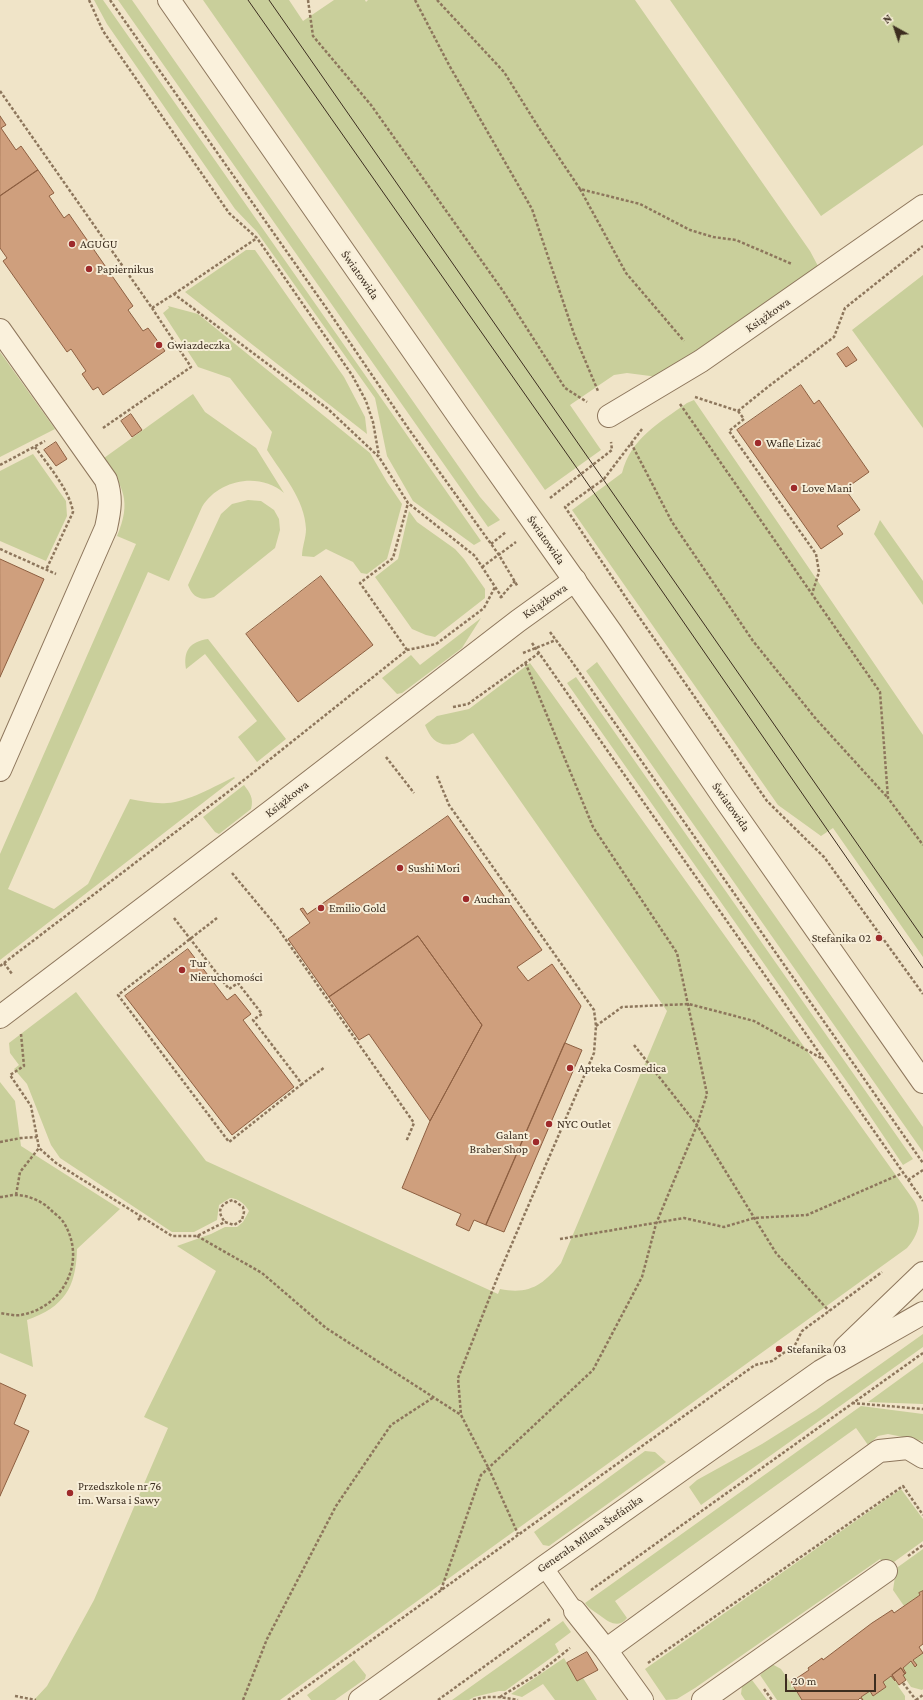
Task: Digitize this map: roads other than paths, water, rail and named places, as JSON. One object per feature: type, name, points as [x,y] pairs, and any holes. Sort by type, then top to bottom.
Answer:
[{"type":"street","name":"Światowida","points":[[169,0],[575,580],[724,798],[923,1082]]},
{"type":"street","name":"Książkowa","points":[[609,416],[701,361],[923,206]]},
{"type":"street","points":[[0,330],[106,480],[111,500],[106,528],[0,770]]},
{"type":"street","name":"Książkowa","points":[[0,1017],[532,611],[575,580]]},
{"type":"street","name":"Generała Milana Štefánika","points":[[821,1371],[923,1274]]},
{"type":"street","name":"Generała Milana Štefánika","points":[[360,1700],[544,1567],[821,1371],[923,1313]]},
{"type":"street","points":[[606,1650],[879,1451],[908,1448],[923,1457]]},
{"type":"street","points":[[703,1700],[886,1571]]},
{"type":"street","points":[[573,1608],[592,1631],[642,1700]]},
{"type":"lane","points":[[544,1567],[573,1608]]},
{"type":"tram line","points":[[248,0],[581,474],[923,968]]},
{"type":"tram line","points":[[269,0],[923,938]]},
{"type":"place","name":"AGUGU","points":[[72,244]]},
{"type":"place","name":"Papiernikus","points":[[89,269]]},
{"type":"place","name":"Gwiazdeczka","points":[[159,345]]},
{"type":"place","name":"Wafle Lizać","points":[[758,443]]},
{"type":"place","name":"Love Mani","points":[[794,488]]},
{"type":"place","name":"Sushi Mori","points":[[400,868]]},
{"type":"place","name":"Auchan","points":[[466,899]]},
{"type":"place","name":"Emilio Gold","points":[[321,908]]},
{"type":"place","name":"Stefanika 02","points":[[879,938]]},
{"type":"place","name":"Tur Nieruchomości","points":[[182,970]]},
{"type":"place","name":"Apteka Cosmedica","points":[[570,1068]]},
{"type":"place","name":"NYC Outlet","points":[[549,1124]]},
{"type":"place","name":"Galant Braber Shop","points":[[536,1142]]},
{"type":"place","name":"Stefanika 03","points":[[779,1349]]},
{"type":"place","name":"Przedszkole nr 76 im. Warsa i Sawy","points":[[70,1493]]}]
